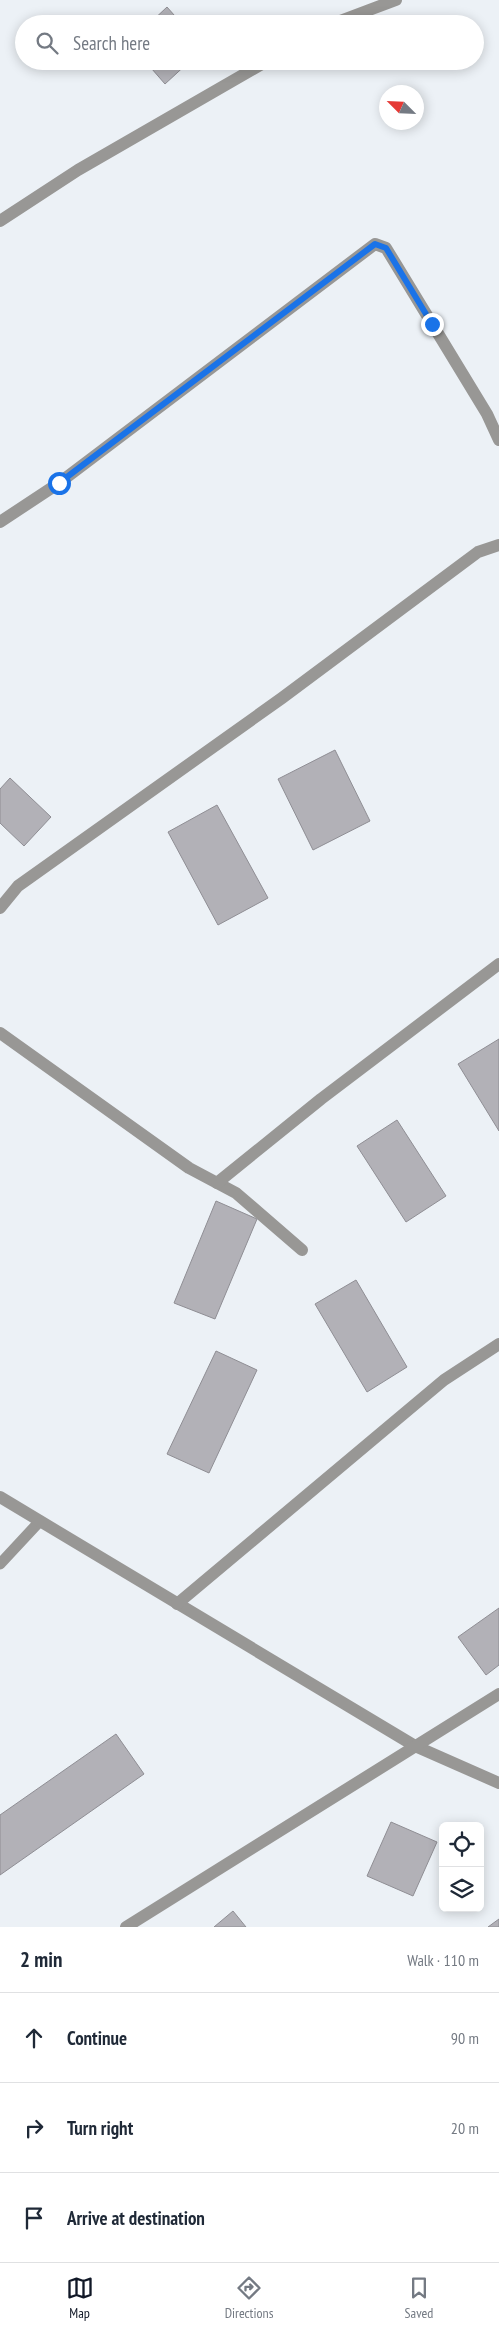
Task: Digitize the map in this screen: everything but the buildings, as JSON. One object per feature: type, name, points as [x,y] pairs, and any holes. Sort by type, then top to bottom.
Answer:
[{"type":"street","points":[[356,15],[396,0]]},
{"type":"street","points":[[0,221],[78,170],[251,70]]},
{"type":"street","points":[[0,522],[59,483],[375,244],[386,248],[487,414],[499,440]]},
{"type":"street","points":[[0,908],[18,886],[282,698],[478,552],[499,545]]},
{"type":"street","points":[[217,1184],[322,1099],[499,964]]},
{"type":"street","points":[[0,1033],[189,1168],[236,1193],[302,1250]]},
{"type":"street","points":[[177,1604],[444,1380],[499,1344]]},
{"type":"street","points":[[0,1497],[415,1746],[499,1783]]},
{"type":"street","points":[[126,1927],[499,1694]]},
{"type":"lane","points":[[0,1564],[40,1521]]},
{"type":"route","points":[[59,483],[350,261],[375,244],[382,244],[386,248],[432,324]]}]
